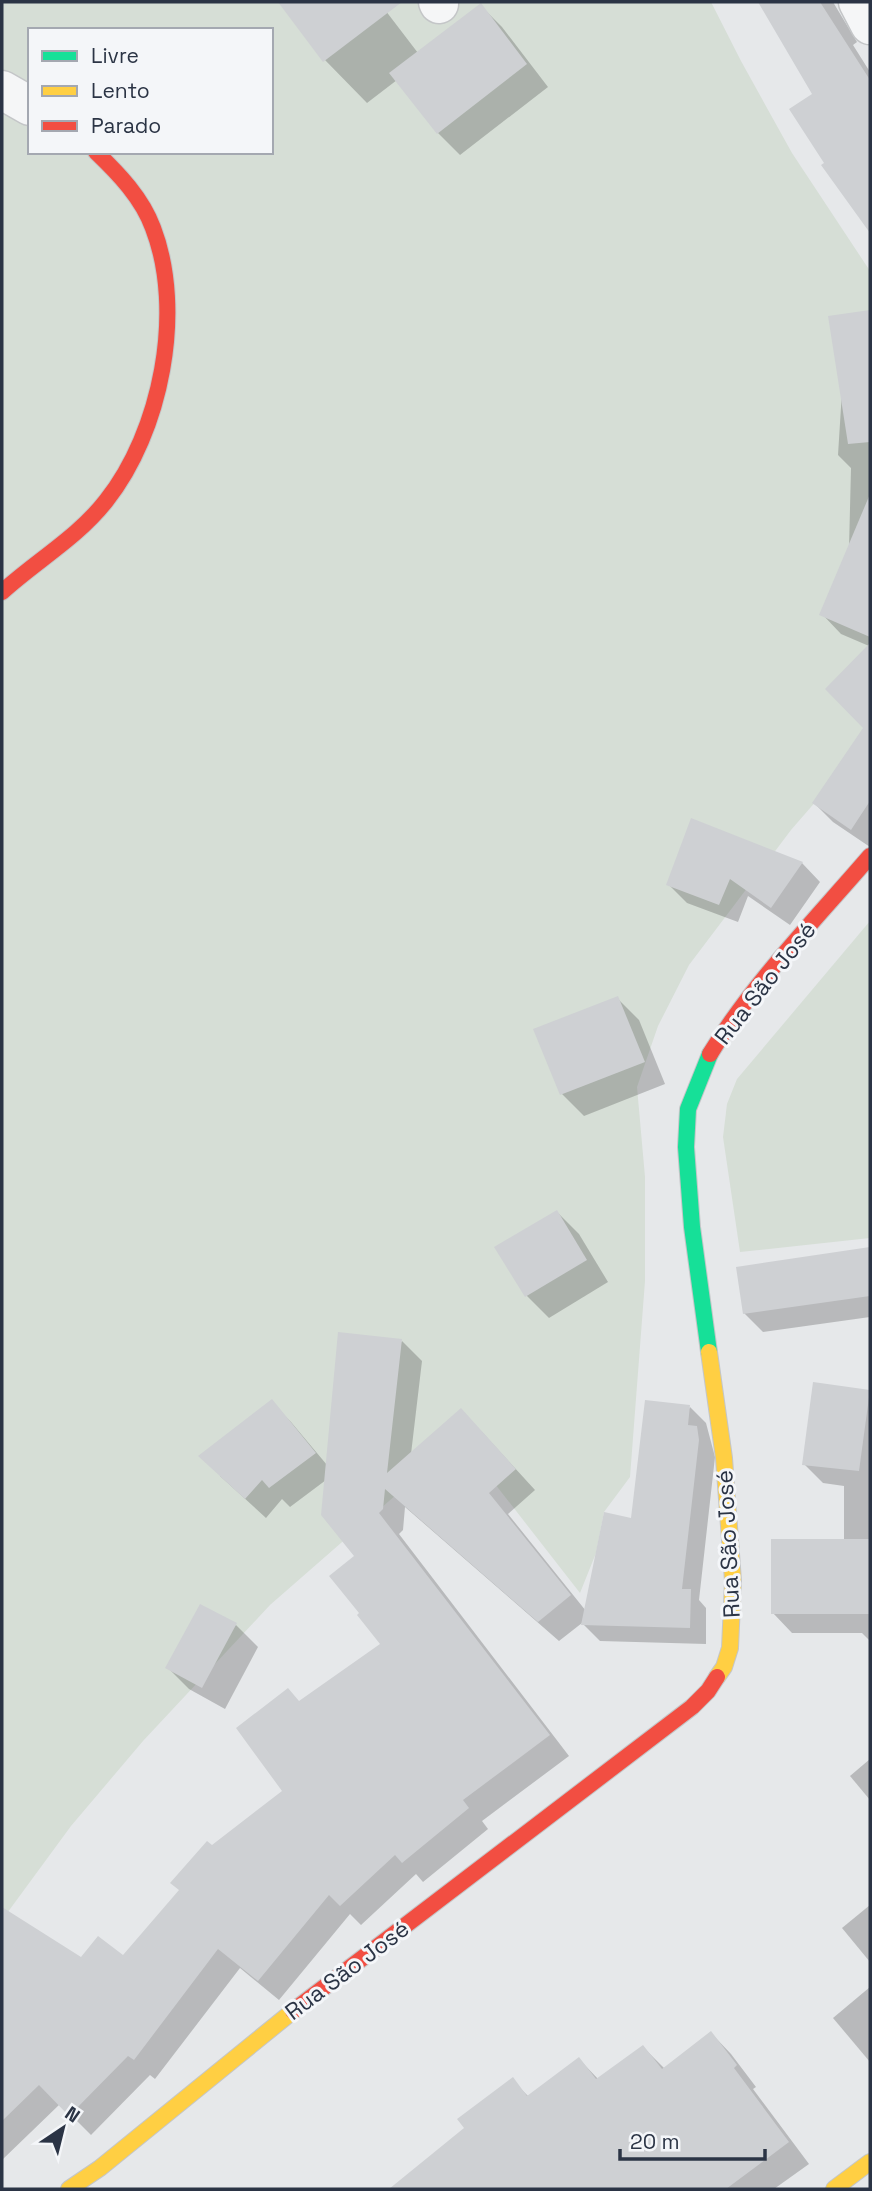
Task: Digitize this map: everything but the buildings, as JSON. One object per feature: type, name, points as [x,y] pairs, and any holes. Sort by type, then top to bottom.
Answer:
[{"type":"street","points":[[858,2],[870,25]]},
{"type":"street","points":[[2,90],[28,105]]},
{"type":"street","points":[[2,592],[80,528],[116,490],[135,453],[157,390],[164,352],[168,303],[161,256],[154,230],[143,207],[120,176],[98,154]]},
{"type":"street","name":"Rua São José","points":[[69,2189],[100,2168],[281,2020],[692,1707],[724,1667],[730,1648],[733,1581],[724,1458],[692,1227],[686,1147],[688,1109],[710,1054],[725,1030],[783,957],[870,856]]},
{"type":"street","points":[[834,2189],[870,2162]]},
{"type":"shaded area","points":[[2,2],[711,2],[792,153],[870,271],[870,739],[791,830],[689,965],[658,1026],[637,1087],[645,1177],[645,1281],[630,1477],[604,1512],[596,1553],[580,1593],[460,1439],[270,1605],[143,1741],[71,1826],[2,1920]]},
{"type":"shaded area","points":[[870,921],[870,1238],[740,1252],[723,1137],[727,1104],[737,1079]]},
{"type":"traffic: fast","points":[[709,1352],[692,1227],[686,1147],[688,1109],[710,1054]]},
{"type":"traffic: slow","points":[[709,1352],[724,1458],[733,1581],[730,1648],[724,1667],[717,1677]]},
{"type":"traffic: slow","points":[[69,2189],[100,2168],[293,2011]]},
{"type":"traffic: slow","points":[[834,2189],[870,2162]]},
{"type":"traffic: jam","points":[[2,592],[70,537],[106,501],[125,473],[141,441],[162,370],[167,333],[167,296],[162,261],[153,228],[136,197],[98,154]]},
{"type":"traffic: jam","points":[[710,1054],[765,977],[870,856]]},
{"type":"traffic: jam","points":[[293,2011],[692,1707],[717,1677]]}]
